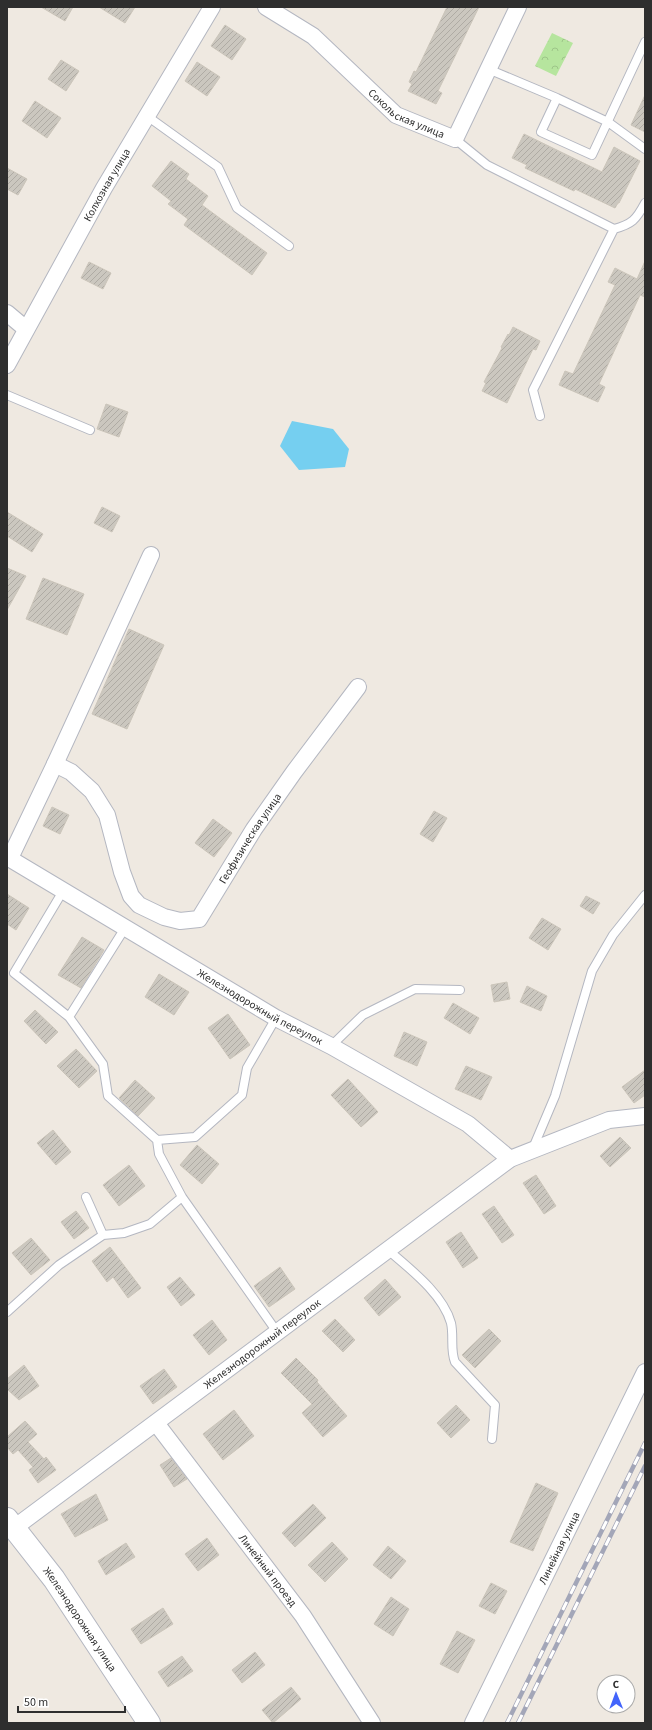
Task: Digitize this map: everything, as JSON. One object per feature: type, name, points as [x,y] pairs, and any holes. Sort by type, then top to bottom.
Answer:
[{"type":"street","name":"Колхозная улица","points":[[7,365],[104,188],[212,7]]},
{"type":"street","name":"Сокольская улица","points":[[266,7],[314,36],[396,115],[455,139],[518,7]]},
{"type":"street","points":[[7,313],[26,329]]},
{"type":"street","points":[[8,857],[55,764],[151,555]]},
{"type":"street","name":"Геофизическая улица","points":[[139,905],[174,920],[180,921],[199,919],[254,829],[294,772],[358,687]]},
{"type":"street","points":[[55,764],[71,772],[92,791],[107,815],[122,872],[131,896],[139,905],[125,928]]},
{"type":"street","name":"Железнодорожный переулок","points":[[8,857],[276,1018],[331,1046],[468,1124],[510,1159]]},
{"type":"street","name":"Железнодорожный переулок","points":[[11,1523],[156,1423],[510,1159],[609,1120],[645,1116]]},
{"type":"street","name":"Линейная улица","points":[[473,1723],[645,1372]]},
{"type":"street","name":"Линейный проезд","points":[[156,1423],[303,1616],[372,1723]]},
{"type":"street","name":"Железнодорожная улица","points":[[11,1523],[54,1579],[149,1723]]},
{"type":"lane","points":[[556,98],[541,132],[592,155],[645,42]]},
{"type":"lane","points":[[488,69],[608,122],[645,149]]},
{"type":"lane","points":[[147,116],[218,167],[237,208],[289,246]]},
{"type":"lane","points":[[455,139],[487,165],[614,230]]},
{"type":"lane","points":[[540,416],[533,390],[614,230],[628,225],[637,218],[645,203]]},
{"type":"lane","points":[[7,395],[90,430]]},
{"type":"lane","points":[[63,891],[14,973],[69,1017],[103,1064],[108,1096],[157,1140],[159,1154],[182,1197],[277,1332]]},
{"type":"lane","points":[[533,1149],[555,1096],[592,971],[613,935],[645,895]]},
{"type":"lane","points":[[69,1017],[125,928]]},
{"type":"lane","points":[[331,1046],[363,1015],[415,989],[460,990]]},
{"type":"lane","points":[[157,1140],[195,1137],[242,1095],[247,1068],[276,1018]]},
{"type":"lane","points":[[86,1197],[103,1235]]},
{"type":"lane","points":[[7,1312],[59,1265],[103,1235],[124,1233],[150,1224],[182,1197]]},
{"type":"lane","points":[[388,1250],[424,1280],[448,1313],[452,1326],[452,1355],[456,1362],[495,1405],[492,1438]]},
{"type":"green space","points":[[552,33],[573,43],[556,76],[535,66]]},
{"type":"water","points":[[292,421],[333,429],[349,449],[345,467],[299,470],[280,446]]},
{"type":"building","points":[[41,7],[73,7],[65,21]]},
{"type":"building","points":[[99,7],[135,7],[125,23]]},
{"type":"building","points":[[447,7],[479,7],[438,91],[442,93],[436,104],[408,91],[412,84],[409,82],[414,71],[416,72]]},
{"type":"building","points":[[225,25],[246,39],[232,60],[211,46]]},
{"type":"building","points":[[61,60],[79,71],[66,91],[48,79]]},
{"type":"building","points":[[197,62],[220,77],[207,96],[185,81]]},
{"type":"building","points":[[645,95],[645,132],[631,125]]},
{"type":"building","points":[[35,101],[61,118],[47,138],[22,121]]},
{"type":"building","points":[[524,134],[602,172],[614,147],[640,161],[615,208],[525,168],[527,165],[512,158]]},
{"type":"building","points":[[171,161],[189,174],[186,179],[208,196],[202,205],[267,253],[252,275],[184,225],[188,219],[168,204],[171,201],[152,186]]},
{"type":"building","points":[[7,168],[27,179],[18,195],[7,189]]},
{"type":"building","points":[[645,261],[645,297],[640,295],[599,384],[605,387],[598,402],[559,385],[565,371],[573,374],[615,285],[608,282],[615,268],[637,279]]},
{"type":"building","points":[[89,262],[111,273],[103,289],[81,278]]},
{"type":"building","points":[[513,327],[540,341],[536,350],[533,349],[507,403],[482,391],[486,383],[484,382],[502,348],[501,347]]},
{"type":"building","points":[[106,404],[128,412],[119,437],[97,429]]},
{"type":"building","points":[[102,507],[120,516],[112,532],[94,523]]},
{"type":"building","points":[[7,512],[43,534],[32,552],[7,536]]},
{"type":"building","points":[[7,568],[26,576],[7,610]]},
{"type":"building","points":[[43,578],[84,594],[67,635],[26,619]]},
{"type":"building","points":[[129,629],[164,645],[127,729],[92,714]]},
{"type":"building","points":[[52,807],[69,815],[60,834],[43,826]]},
{"type":"building","points":[[434,811],[447,818],[433,842],[420,834]]},
{"type":"building","points":[[213,819],[232,833],[214,857],[195,843]]},
{"type":"building","points":[[7,894],[29,908],[16,930],[7,924]]},
{"type":"building","points":[[586,896],[600,903],[593,914],[580,906]]},
{"type":"building","points":[[542,918],[561,929],[548,950],[529,938]]},
{"type":"building","points":[[82,937],[104,950],[81,988],[58,975]]},
{"type":"building","points":[[159,974],[189,992],[174,1015],[145,997]]},
{"type":"building","points":[[507,982],[510,999],[494,1002],[491,985]]},
{"type":"building","points":[[527,986],[547,996],[541,1011],[520,1002]]},
{"type":"building","points":[[453,1003],[479,1018],[470,1034],[444,1018]]},
{"type":"building","points":[[35,1010],[58,1032],[46,1044],[24,1021]]},
{"type":"building","points":[[228,1014],[250,1045],[230,1059],[208,1028]]},
{"type":"building","points":[[404,1032],[427,1042],[417,1066],[394,1056]]},
{"type":"building","points":[[76,1049],[97,1071],[79,1088],[57,1066]]},
{"type":"building","points":[[466,1066],[492,1077],[481,1100],[455,1089]]},
{"type":"building","points":[[645,1070],[645,1095],[634,1103],[622,1087]]},
{"type":"building","points":[[348,1079],[378,1112],[361,1127],[331,1095]]},
{"type":"building","points":[[135,1080],[155,1098],[138,1116],[119,1098]]},
{"type":"building","points":[[53,1130],[71,1152],[56,1165],[37,1143]]},
{"type":"building","points":[[620,1137],[631,1148],[610,1167],[600,1156]]},
{"type":"building","points":[[197,1145],[219,1164],[202,1184],[180,1165]]},
{"type":"building","points":[[129,1165],[145,1186],[119,1206],[103,1185]]},
{"type":"building","points":[[536,1175],[556,1206],[544,1214],[523,1183]]},
{"type":"building","points":[[494,1206],[514,1235],[502,1243],[482,1214]]},
{"type":"building","points":[[76,1211],[89,1228],[74,1239],[61,1222]]},
{"type":"building","points":[[461,1232],[478,1258],[463,1268],[446,1242]]},
{"type":"building","points":[[31,1238],[50,1260],[31,1275],[12,1253]]},
{"type":"building","points":[[110,1247],[141,1288],[128,1298],[113,1277],[107,1282],[92,1261]]},
{"type":"building","points":[[280,1267],[295,1289],[269,1307],[254,1286]]},
{"type":"building","points":[[180,1277],[195,1295],[181,1306],[167,1287]]},
{"type":"building","points":[[385,1279],[401,1297],[379,1316],[364,1298]]},
{"type":"building","points":[[335,1319],[355,1340],[343,1352],[322,1331]]},
{"type":"building","points":[[212,1320],[227,1340],[209,1355],[193,1335]]},
{"type":"building","points":[[489,1329],[501,1341],[475,1368],[462,1355]]},
{"type":"building","points":[[296,1358],[318,1380],[317,1382],[347,1416],[323,1437],[302,1413],[312,1404],[281,1373]]},
{"type":"building","points":[[24,1365],[39,1386],[19,1400],[7,1389],[7,1379]]},
{"type":"building","points":[[164,1369],[177,1387],[153,1404],[140,1386]]},
{"type":"building","points":[[456,1405],[470,1420],[451,1438],[437,1423]]},
{"type":"building","points":[[234,1410],[254,1436],[223,1460],[203,1434]]},
{"type":"building","points":[[25,1421],[37,1434],[28,1442],[44,1459],[46,1457],[56,1470],[38,1483],[29,1470],[33,1467],[18,1450],[13,1454],[7,1447],[7,1437]]},
{"type":"building","points":[[171,1458],[187,1479],[174,1487],[160,1465]]},
{"type":"building","points":[[536,1483],[558,1493],[533,1551],[510,1542]]},
{"type":"building","points":[[96,1494],[108,1520],[75,1537],[61,1514]]},
{"type":"building","points":[[313,1504],[326,1518],[295,1547],[282,1533]]},
{"type":"building","points":[[207,1538],[219,1555],[198,1571],[185,1554]]},
{"type":"building","points":[[332,1542],[348,1559],[325,1582],[308,1565]]},
{"type":"building","points":[[126,1543],[135,1557],[106,1575],[98,1561]]},
{"type":"building","points":[[388,1546],[406,1561],[391,1579],[373,1565]]},
{"type":"building","points":[[491,1583],[507,1591],[495,1614],[479,1606]]},
{"type":"building","points":[[391,1597],[409,1609],[393,1636],[374,1624]]},
{"type":"building","points":[[163,1608],[173,1624],[141,1644],[131,1629]]},
{"type":"building","points":[[457,1631],[475,1640],[458,1673],[440,1664]]},
{"type":"building","points":[[255,1652],[265,1665],[242,1683],[232,1670]]},
{"type":"building","points":[[182,1656],[193,1671],[168,1687],[158,1672]]},
{"type":"building","points":[[291,1687],[301,1699],[273,1723],[262,1710]]},
{"type":"railway","points":[[507,1723],[645,1443]]},
{"type":"railway","points":[[518,1723],[645,1466]]}]
